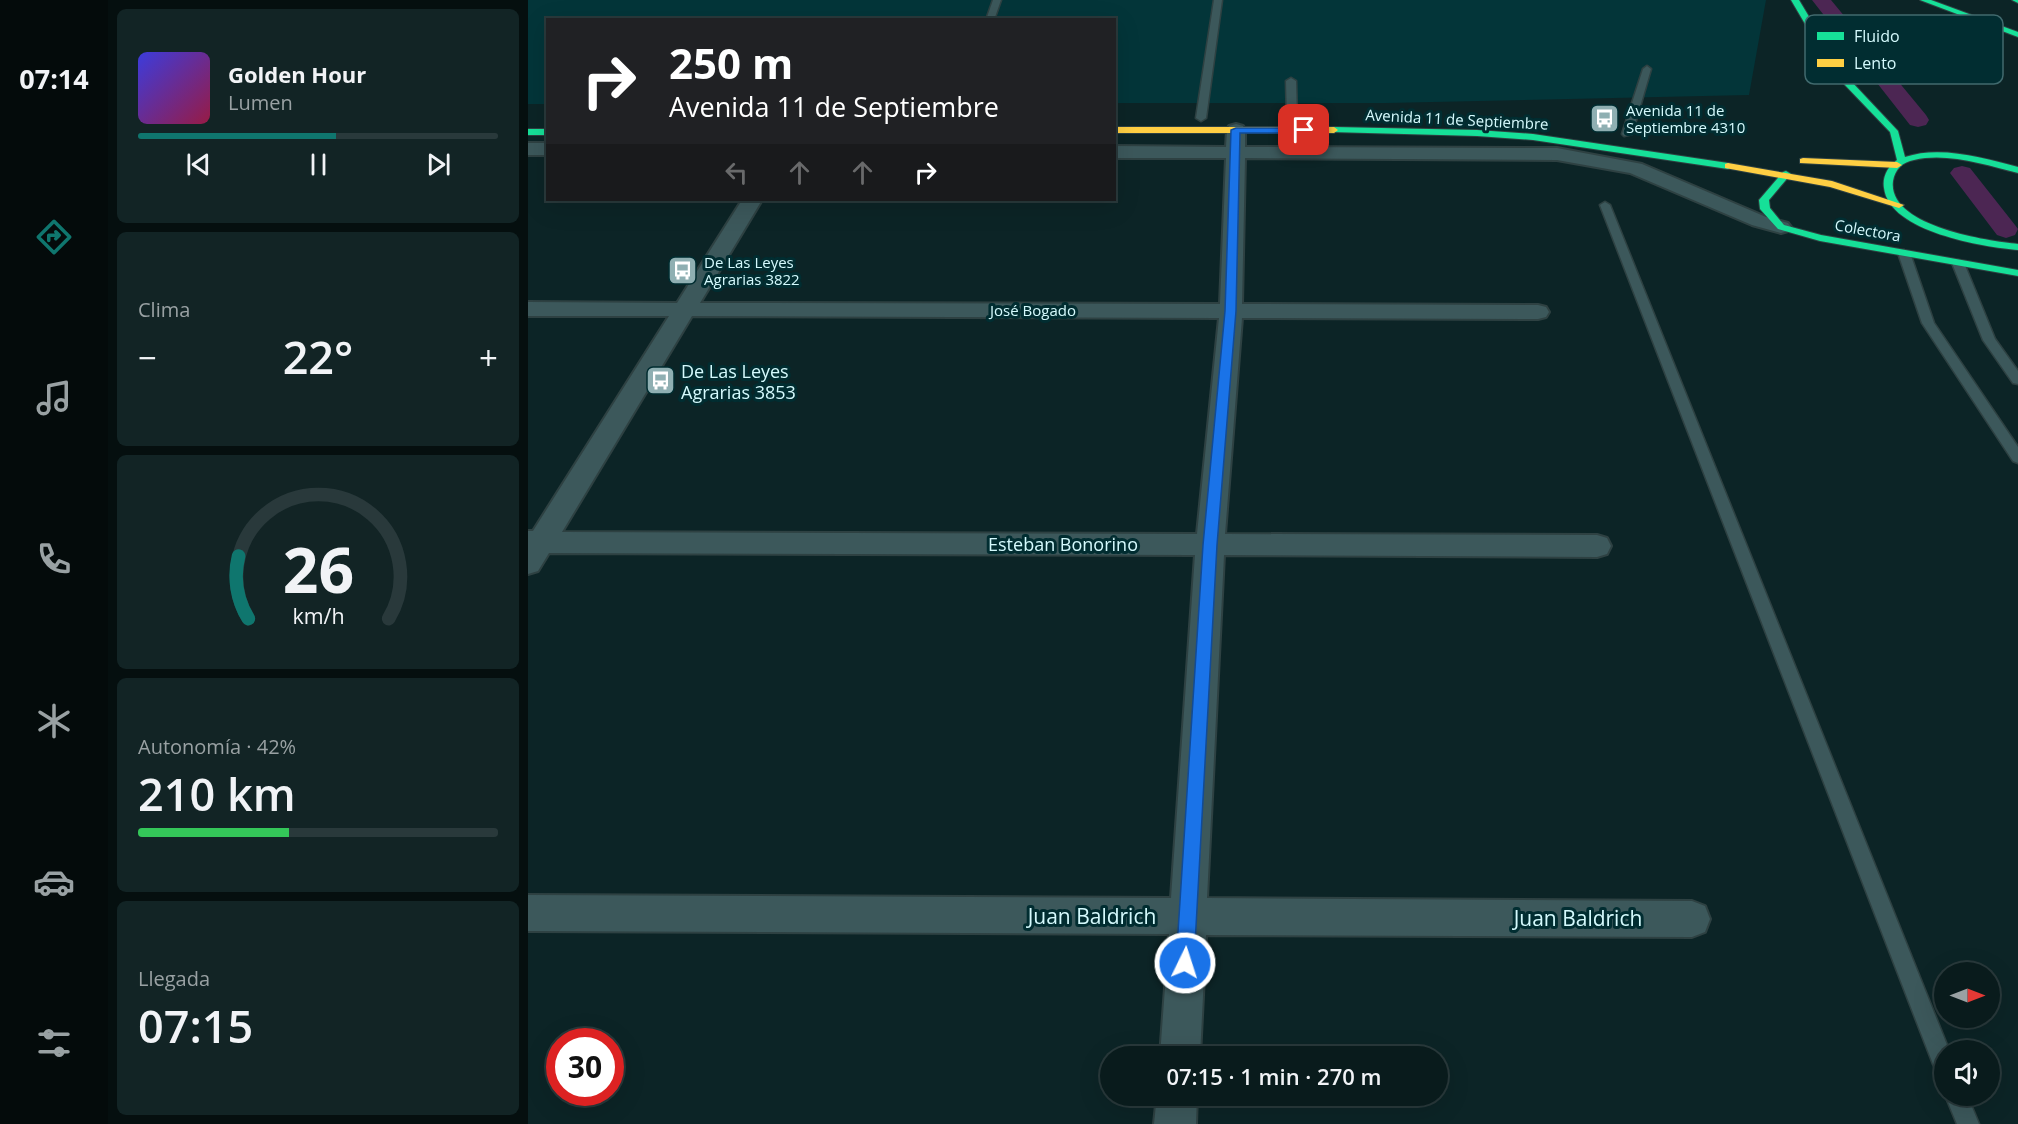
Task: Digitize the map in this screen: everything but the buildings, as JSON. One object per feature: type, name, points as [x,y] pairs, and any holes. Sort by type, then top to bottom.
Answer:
[{"type":"main road","points":[[1795,0],[1805,17]]},
{"type":"main road","points":[[1924,0],[1964,15]]},
{"type":"main road","points":[[2003,29],[2018,35]]},
{"type":"main road","points":[[1849,84],[1894,131],[1901,150],[1900,164]]},
{"type":"main road","points":[[1869,104],[1906,124]]},
{"type":"main road","name":"Avenida 11 de Septiembre","points":[[1116,118],[1428,118],[1552,125]]},
{"type":"main road","points":[[528,120],[546,119]]},
{"type":"main road","name":"Avenida 11 de Septiembre","points":[[1116,130],[1236,142],[1466,133],[1533,137],[1786,174],[1832,184],[1899,206],[1916,219],[1954,236],[1983,244],[2018,247]]},
{"type":"main road","points":[[528,132],[546,132]]},
{"type":"main road","points":[[1941,140],[1989,161],[2018,170]]},
{"type":"main road","points":[[1899,206],[1892,198],[1887,183],[1891,170],[1910,159],[1939,155],[1989,161]]},
{"type":"main road","points":[[1793,160],[1826,164],[1900,164]]},
{"type":"main road","points":[[1781,227],[1765,209],[1764,200],[1786,174]]},
{"type":"main road","name":"Colectora","points":[[1781,227],[1820,238],[2018,273]]},
{"type":"street","points":[[1180,1046],[1210,545],[1231,311],[1236,142]]},
{"type":"street","points":[[1116,152],[1236,142],[1557,154],[1635,168],[1759,221],[1781,227]]},
{"type":"street","points":[[528,149],[546,149]]},
{"type":"street","points":[[532,549],[751,201]]},
{"type":"street","name":"José Bogado","points":[[528,309],[1538,312]]},
{"type":"street","name":"Esteban Bonorino","points":[[532,549],[1210,545],[1597,546]]},
{"type":"street","name":"Juan Baldrich","points":[[528,913],[1692,919]]},
{"type":"street","points":[[1175,1124],[1176,1106]]},
{"type":"lane","points":[[991,18],[997,0]]},
{"type":"lane","points":[[1201,118],[1218,0]]},
{"type":"lane","points":[[1627,134],[1647,69]]},
{"type":"lane","points":[[1291,81],[1292,118]]},
{"type":"lane","points":[[1605,205],[1935,1040]]},
{"type":"lane","points":[[1904,253],[1928,323],[2018,458]]},
{"type":"lane","points":[[1958,263],[1989,340],[2018,380]]},
{"type":"lane","points":[[1961,1106],[1968,1124]]},
{"type":"shaded area","points":[[528,0],[1766,0],[1749,95],[1386,103],[1116,103],[1116,18],[546,18],[546,104],[528,104]]},
{"type":"waterway","points":[[1821,0],[1833,15]]},
{"type":"waterway","points":[[1889,84],[1918,120]]},
{"type":"waterway","points":[[1962,173],[2006,230]]},
{"type":"traffic: fast","points":[[1795,0],[1805,17]]},
{"type":"traffic: fast","points":[[1924,0],[1964,15]]},
{"type":"traffic: fast","points":[[2003,29],[2018,35]]},
{"type":"traffic: fast","points":[[1849,84],[1894,131],[1902,162]]},
{"type":"traffic: fast","points":[[1334,130],[1477,133],[1533,137],[1728,166]]},
{"type":"traffic: fast","points":[[528,132],[546,132]]},
{"type":"traffic: fast","points":[[2018,170],[1969,159],[1928,156],[1897,163],[1890,174],[1888,184],[1893,200],[1917,221],[1933,229],[1968,240],[2018,247]]},
{"type":"traffic: fast","points":[[1786,174],[1764,200],[1765,209],[1781,227],[1820,238],[2018,273]]},
{"type":"traffic: slow","points":[[1116,130],[1334,130]]},
{"type":"traffic: slow","points":[[1803,161],[1897,165]]},
{"type":"traffic: slow","points":[[1728,166],[1832,184],[1899,205]]},
{"type":"place","name":"Avenida 11 de Septiembre 4310","points":[[1605,119]]},
{"type":"place","name":"De Las Leyes Agrarias 3822","points":[[683,271]]},
{"type":"place","name":"De Las Leyes Agrarias 3853","points":[[660,381]]},
{"type":"route","points":[[1185,963],[1210,545],[1231,311],[1236,130],[1304,130]]}]
